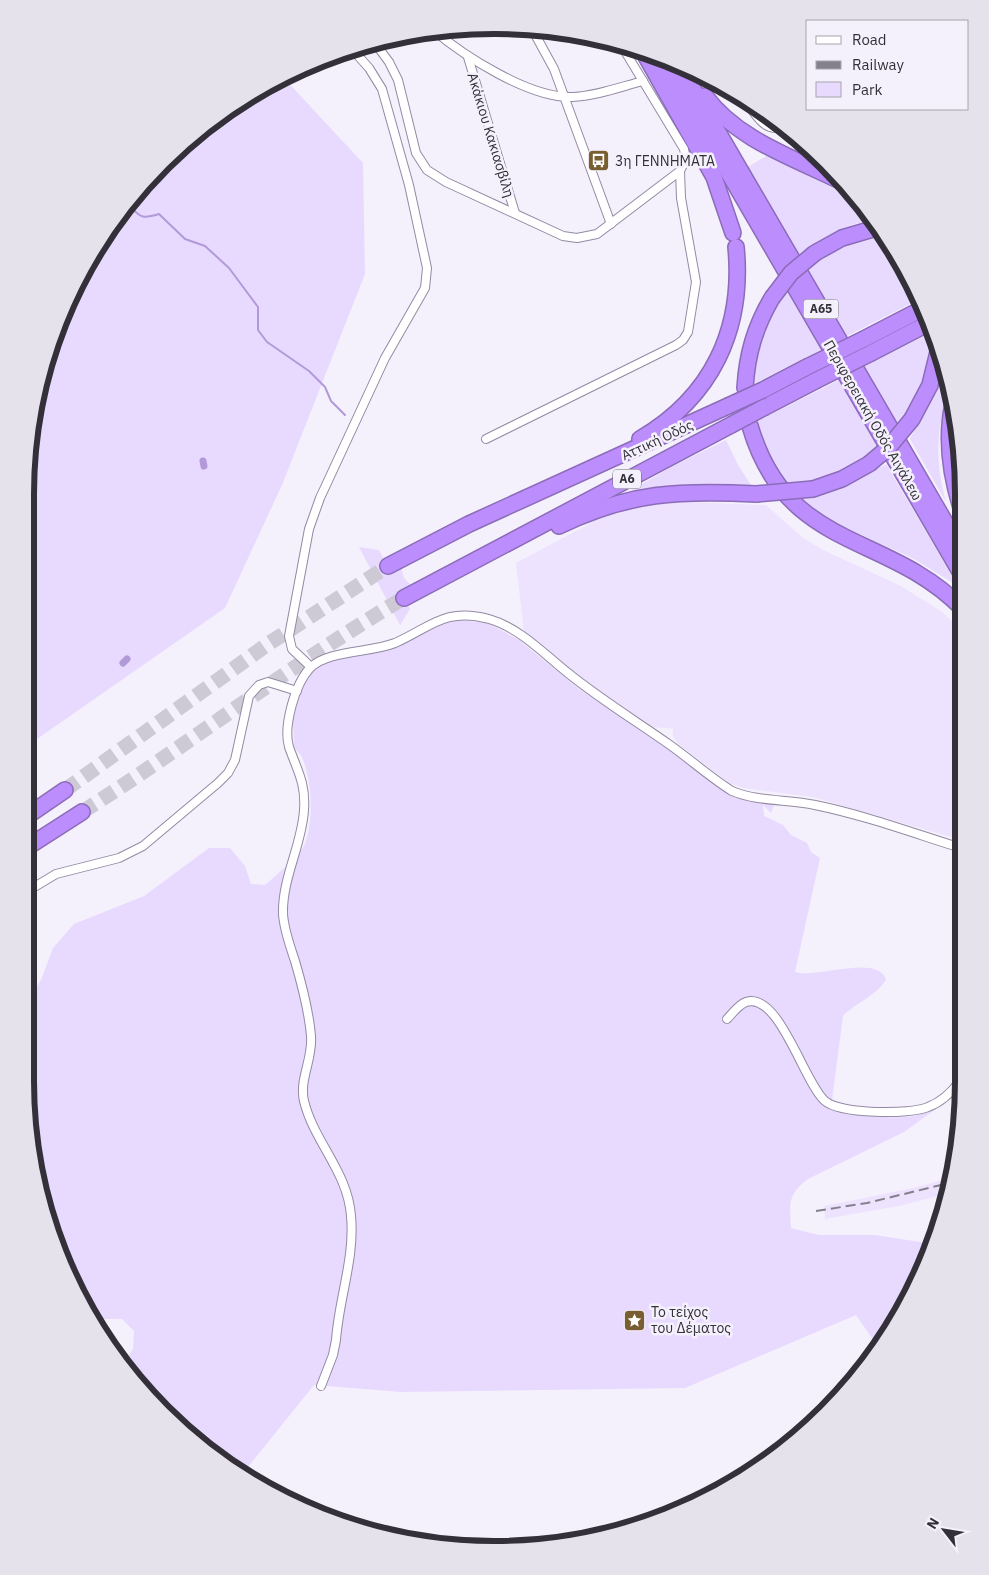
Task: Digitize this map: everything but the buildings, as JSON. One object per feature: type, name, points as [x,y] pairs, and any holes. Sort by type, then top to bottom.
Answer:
[{"type":"highway","points":[[553,486],[651,433],[681,410],[701,387],[719,358],[730,326],[737,292],[735,240],[714,177],[648,60]]},
{"type":"highway","name":"Περιφερειακή Οδός Αιγάλεω","points":[[668,68],[955,563]]},
{"type":"highway","name":"Περιφερειακή Οδός Αιγάλεω","points":[[685,75],[955,539]]},
{"type":"highway","points":[[695,80],[708,99],[737,127],[770,148],[823,173]]},
{"type":"highway","points":[[745,388],[746,369],[755,332],[772,298],[791,273],[815,253],[842,238],[871,229]]},
{"type":"highway","name":"Αττική Οδός","points":[[388,566],[469,524],[763,390],[917,312]]},
{"type":"highway","name":"Αττική Οδός","points":[[404,598],[524,533],[923,326]]},
{"type":"highway","points":[[524,533],[557,527],[599,508],[637,498],[689,492],[756,494],[812,489],[842,479],[869,464],[888,448],[912,419],[930,385],[936,361]]},
{"type":"highway","points":[[750,426],[755,442],[770,472],[797,507],[818,523],[844,538],[924,577],[955,602]]},
{"type":"highway","points":[[951,435],[950,453],[955,483]]},
{"type":"highway","points":[[34,811],[65,790]]},
{"type":"highway","points":[[34,843],[82,812]]},
{"type":"street","points":[[536,36],[554,69],[611,224]]},
{"type":"street","points":[[442,37],[468,57],[531,89],[564,97],[607,91],[643,81]]},
{"type":"street","points":[[379,48],[389,62],[398,80],[416,153],[423,166],[431,174],[562,236],[577,238],[597,234],[680,171],[685,164],[684,149],[626,53]]},
{"type":"street","points":[[312,667],[292,649],[289,636],[314,514],[369,389],[425,288],[428,268],[409,185],[386,101],[375,77],[357,55]]},
{"type":"street","name":"Ακάκιου Κακιασβίλη","points":[[468,57],[515,213]]},
{"type":"street","points":[[760,118],[765,125],[772,127]]},
{"type":"street","points":[[486,439],[676,345],[686,336],[696,282],[680,198],[680,171]]},
{"type":"street","points":[[321,1386],[333,1355],[336,1340],[337,1321],[348,1265],[352,1222],[344,1186],[335,1163],[314,1126],[304,1102],[302,1089],[312,1050],[311,1035],[298,973],[283,918],[285,886],[298,843],[304,813],[305,793],[301,773],[288,741],[293,701],[312,667],[325,659],[385,647],[439,619],[474,616],[489,619],[507,627],[529,641],[579,682],[732,791],[748,797],[798,802],[829,808],[955,846]]},
{"type":"street","points":[[34,887],[56,874],[119,858],[144,846],[228,773],[239,750],[249,696],[253,690],[268,682],[297,691]]},
{"type":"street","points":[[727,1019],[742,1004],[748,1001],[755,1001],[766,1006],[795,1050],[818,1093],[823,1100],[836,1107],[902,1112],[916,1111],[932,1106],[947,1097],[955,1087]]},
{"type":"shaded area","points":[[688,502],[766,505],[802,537],[821,549],[901,586],[942,612],[955,624],[955,838],[813,797],[743,788],[729,783],[678,744],[673,737],[673,729],[653,727],[587,683],[524,632],[516,563],[606,515],[629,507],[657,503]]},
{"type":"shaded area","points":[[944,1180],[941,1195],[899,1206],[825,1219],[824,1206],[913,1188]]},
{"type":"green space","points":[[288,82],[363,163],[365,274],[282,485],[225,608],[34,741],[35,464],[43,405],[49,375],[58,346],[81,291],[95,264],[129,214],[148,191],[191,148],[214,129],[264,95]]},
{"type":"green space","points":[[768,155],[842,193],[865,222],[851,225],[824,238],[799,255],[746,168]]},
{"type":"green space","points":[[874,234],[894,264],[913,302],[845,337],[805,268],[831,250]]},
{"type":"green space","points":[[785,288],[821,350],[751,385],[757,342]]},
{"type":"green space","points":[[920,317],[921,320],[730,419],[729,413]]},
{"type":"green space","points":[[927,335],[934,355],[918,395],[899,429],[863,367]]},
{"type":"green space","points":[[940,374],[945,401],[940,425],[938,453],[946,502],[910,439],[937,384]]},
{"type":"green space","points":[[839,380],[879,449],[856,464],[835,474],[786,487],[775,473],[754,423]]},
{"type":"green space","points":[[726,440],[738,465],[751,485],[630,491],[673,466]]},
{"type":"green space","points":[[886,464],[955,581],[955,584],[914,559],[825,518],[801,500],[824,495]]},
{"type":"green space","points":[[359,547],[379,550],[391,573],[401,567],[404,578],[412,586],[402,592],[410,609],[400,625]]},
{"type":"green space","points":[[457,620],[488,623],[519,640],[579,689],[649,734],[735,798],[775,803],[771,813],[763,805],[764,816],[783,825],[791,835],[807,843],[811,852],[820,858],[795,972],[817,973],[871,968],[880,972],[886,979],[878,990],[843,1016],[831,1108],[865,1115],[902,1117],[927,1112],[944,1103],[904,1132],[808,1179],[796,1190],[791,1200],[791,1228],[819,1235],[875,1235],[926,1243],[894,1311],[874,1341],[856,1315],[685,1388],[401,1392],[314,1385],[247,1469],[191,1427],[148,1384],[127,1358],[133,1349],[134,1331],[122,1319],[100,1319],[81,1284],[58,1229],[49,1200],[38,1141],[34,1080],[34,991],[41,980],[53,948],[74,924],[144,896],[209,848],[230,848],[245,866],[251,884],[265,885],[281,871],[302,849],[310,823],[311,800],[308,777],[302,757],[294,746],[293,728],[296,699],[304,684],[323,662],[325,664],[336,659],[385,650]]},
{"type":"waterway","points":[[133,209],[144,217],[159,214],[185,239],[205,246],[229,268],[258,307],[258,330],[267,342],[309,371],[325,387],[331,401],[345,415]]},
{"type":"waterway","points":[[203,461],[204,466]]},
{"type":"waterway","points":[[123,663],[127,659]]},
{"type":"tunnel","points":[[65,790],[268,644],[388,566]]},
{"type":"tunnel","points":[[82,812],[163,759],[322,649],[404,598]]},
{"type":"railway","points":[[816,1211],[867,1203],[943,1184]]},
{"type":"place","name":"3η ΓΕΝΝΗΜΑΤΑ","points":[[599,161]]},
{"type":"place","name":"Το τείχος του Δέματος","points":[[635,1320]]}]
